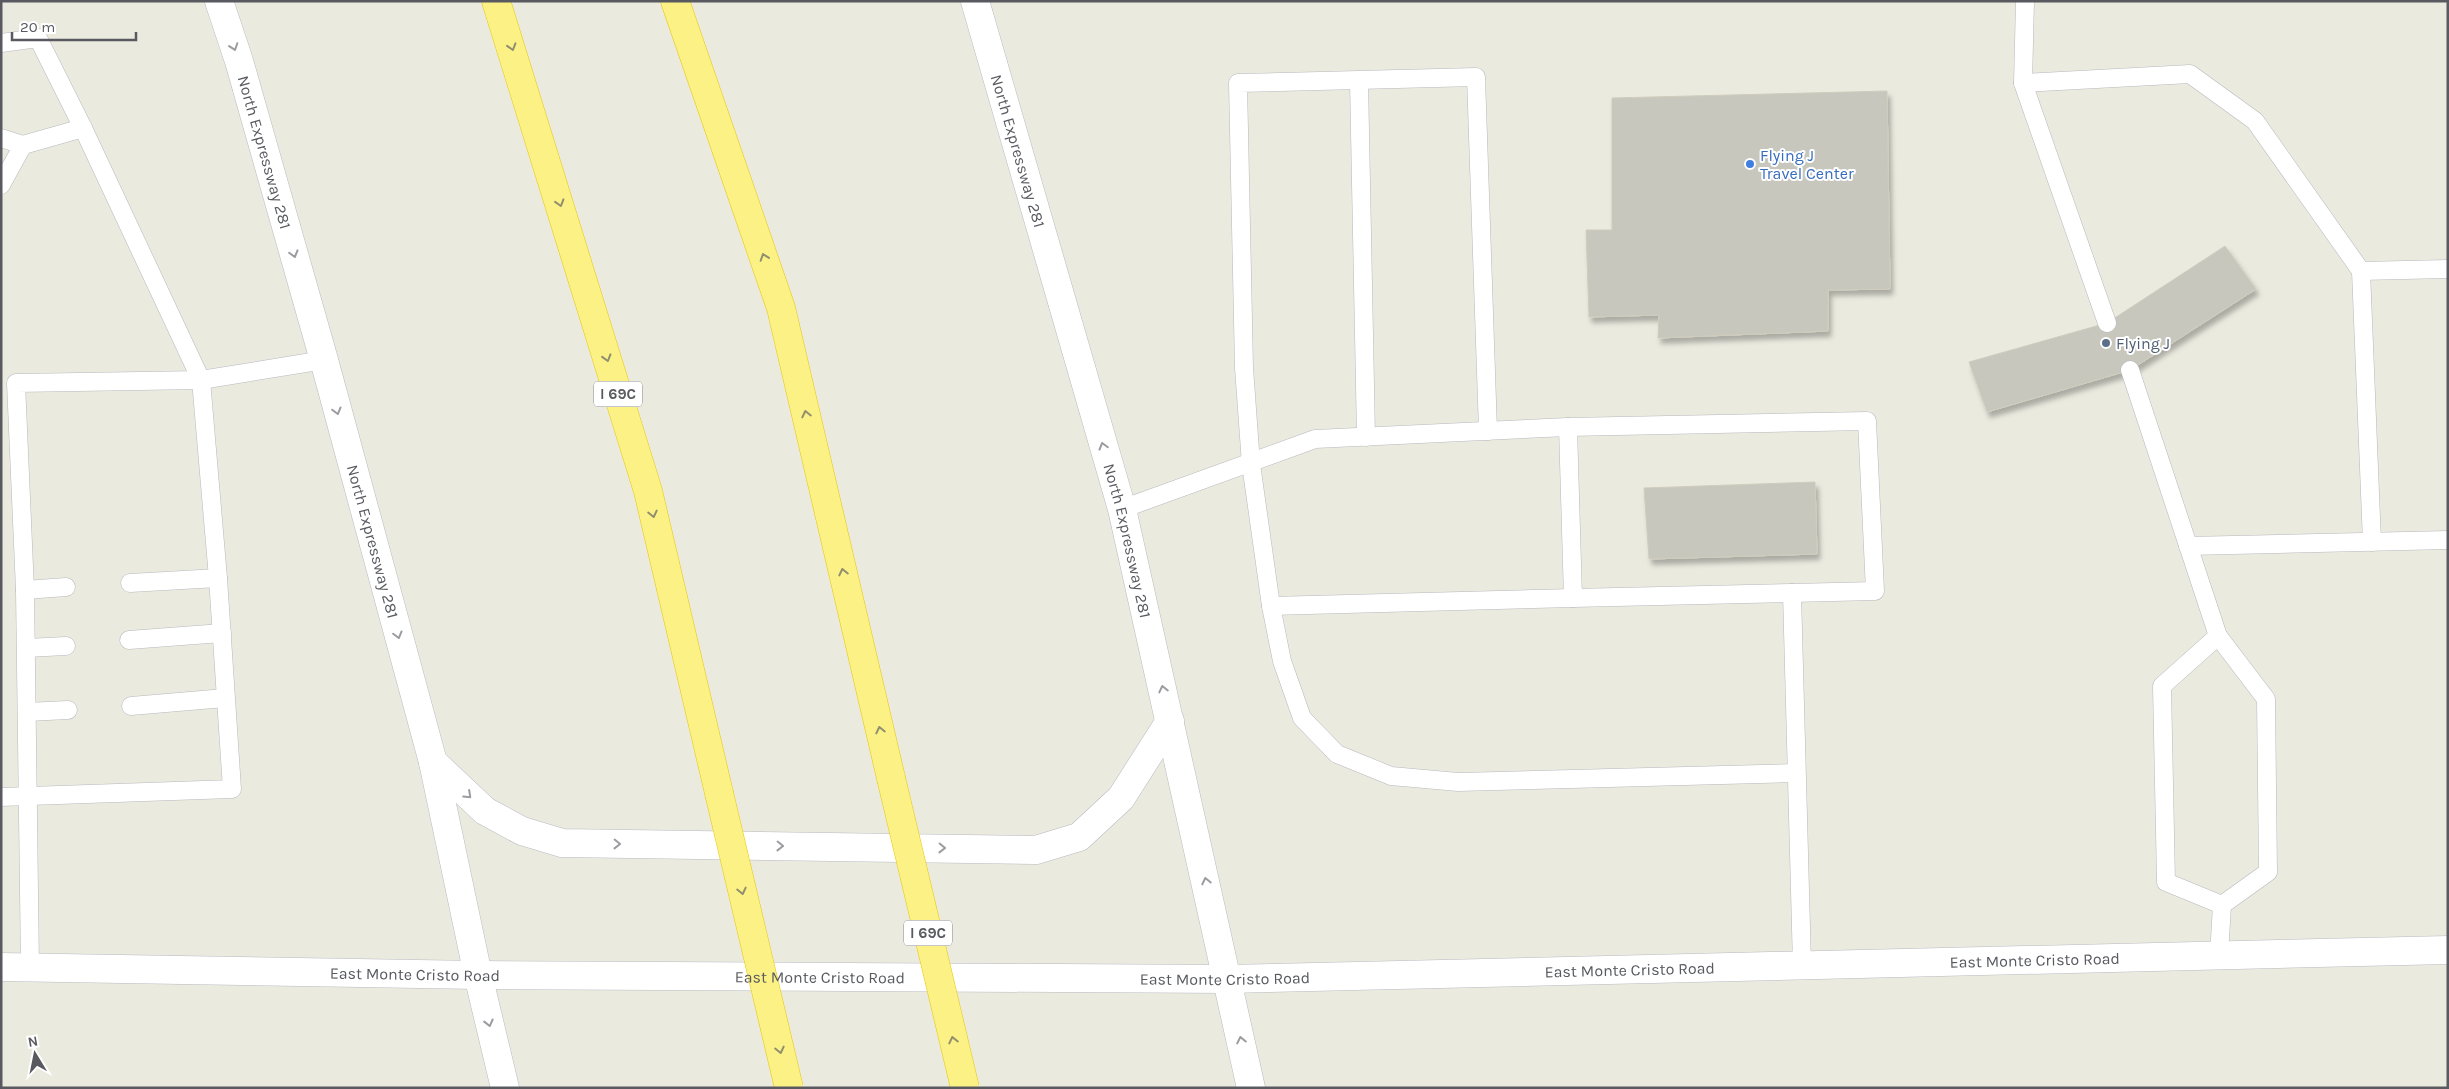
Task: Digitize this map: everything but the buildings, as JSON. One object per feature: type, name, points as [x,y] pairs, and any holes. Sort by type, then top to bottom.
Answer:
[{"type":"highway","name":"I 69C","points":[[496,1],[648,491],[789,1088]]},
{"type":"highway","name":"I 69C","points":[[675,1],[781,308],[965,1088]]},
{"type":"main road","name":"North Expressway 281","points":[[219,1],[239,61],[324,360],[432,762],[478,975],[505,1088]]},
{"type":"main road","name":"North Expressway 281","points":[[975,1],[1122,510],[1251,1088]]},
{"type":"main road","points":[[432,762],[485,811],[522,831],[562,843],[1036,850],[1078,837],[1121,798],[1170,721]]},
{"type":"main road","name":"East Monte Cristo Road","points":[[1,967],[478,975],[1228,979],[2448,950]]},
{"type":"lane","points":[[2025,1],[2024,83],[2107,323]]},
{"type":"lane","points":[[1,43],[38,38],[83,128],[201,380],[218,578],[232,789],[28,798],[1,797]]},
{"type":"lane","points":[[2024,83],[2190,74],[2255,121],[2361,272],[2372,542]]},
{"type":"lane","points":[[1488,431],[1476,77],[1238,83],[1244,368],[1251,464],[1271,606],[1282,661],[1302,718],[1337,754],[1391,776],[1458,782],[1796,773]]},
{"type":"lane","points":[[1359,81],[1366,437]]},
{"type":"lane","points":[[1,152],[83,128]]},
{"type":"lane","points":[[1,138],[23,145]]},
{"type":"lane","points":[[1,144],[23,145]]},
{"type":"lane","points":[[1,161],[23,145]]},
{"type":"lane","points":[[1,172],[23,145]]},
{"type":"lane","points":[[1,185],[23,145]]},
{"type":"lane","points":[[2361,272],[2448,269]]},
{"type":"lane","points":[[30,967],[25,590],[9,384],[201,380],[324,360]]},
{"type":"lane","points":[[2130,370],[2218,636],[2266,699],[2268,872],[2222,905]]},
{"type":"lane","points":[[1122,510],[1315,439],[1568,427],[1866,421],[1875,590],[1271,606]]},
{"type":"lane","points":[[1568,427],[1574,598]]},
{"type":"lane","points":[[2188,546],[2448,540]]},
{"type":"lane","points":[[130,583],[218,578]]},
{"type":"lane","points":[[25,590],[66,587]]},
{"type":"lane","points":[[1792,593],[1802,965]]},
{"type":"lane","points":[[129,640],[222,633]]},
{"type":"lane","points":[[2218,636],[2162,686],[2162,696],[2166,882],[2222,905]]},
{"type":"lane","points":[[26,648],[66,646]]},
{"type":"lane","points":[[131,706],[225,698]]},
{"type":"lane","points":[[27,712],[68,710]]},
{"type":"lane","points":[[2219,956],[2222,905]]},
{"type":"place","name":"Flying J Travel Center","points":[[1750,164]]},
{"type":"place","name":"Flying J","points":[[2106,343]]}]
